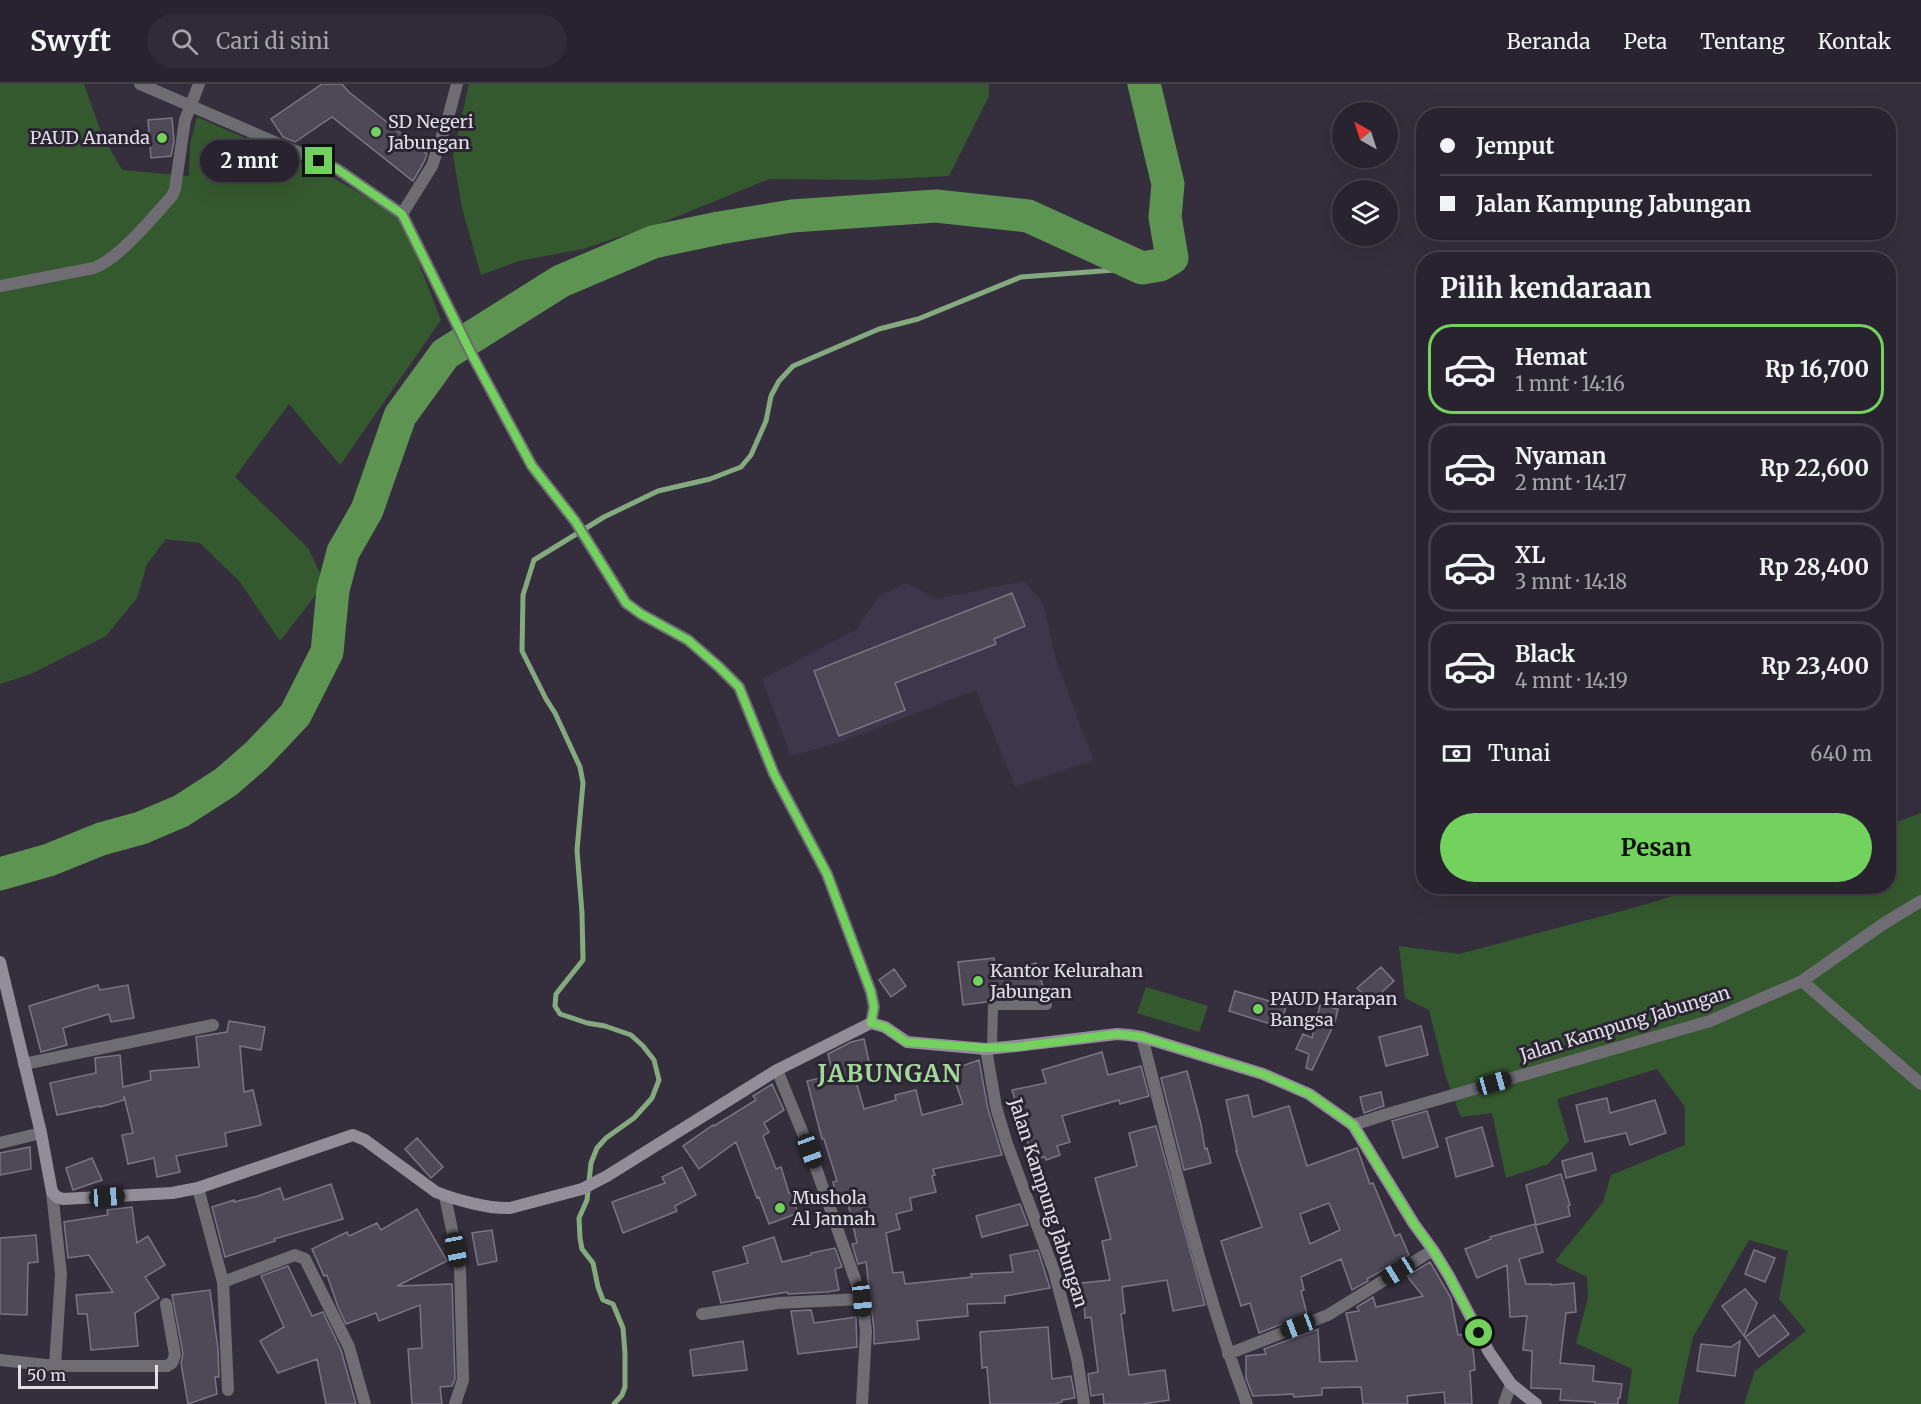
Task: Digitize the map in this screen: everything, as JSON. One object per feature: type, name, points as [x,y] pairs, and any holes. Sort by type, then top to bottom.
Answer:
[{"type":"street","points":[[140,84],[337,169],[402,214],[472,355],[532,466],[575,521],[626,603],[688,640],[739,687],[774,774],[827,874],[871,992],[874,1007],[871,1023]]},
{"type":"street","points":[[0,286],[94,268],[104,264],[132,239],[172,196],[185,120],[199,84]]},
{"type":"street","points":[[402,214],[432,166],[457,84]]},
{"type":"street","name":"Jalan Kampung Jabungan","points":[[1353,1125],[1384,1114],[1710,1021],[1802,981],[1883,924],[1921,901]]},
{"type":"street","points":[[0,962],[41,1133],[52,1192],[61,1274],[55,1366]]},
{"type":"street","points":[[1802,981],[1921,1084]]},
{"type":"street","points":[[52,1192],[63,1200],[198,1188],[353,1136],[365,1140],[436,1192],[500,1208],[510,1208],[582,1188],[608,1176],[777,1070],[871,1023],[885,1027],[906,1042],[989,1048],[1117,1034],[1142,1037],[1263,1074],[1309,1094],[1353,1125],[1449,1276],[1489,1353],[1511,1384],[1536,1404]]},
{"type":"street","points":[[24,1064],[213,1025]]},
{"type":"street","points":[[1142,1037],[1191,1228],[1228,1354],[1247,1404]]},
{"type":"street","name":"Jalan Kampung Jabungan","points":[[989,1048],[996,1107],[1006,1144],[1054,1271],[1077,1358],[1084,1404]]},
{"type":"street","points":[[777,1070],[810,1151],[862,1299],[866,1331],[862,1404]]},
{"type":"street","points":[[0,1143],[41,1133]]},
{"type":"street","points":[[198,1188],[223,1282],[228,1390]]},
{"type":"street","points":[[446,1196],[460,1269],[463,1380],[455,1404]]},
{"type":"street","points":[[1228,1354],[1328,1315],[1433,1250]]},
{"type":"street","points":[[223,1282],[295,1255],[305,1259],[349,1347],[365,1404]]},
{"type":"street","points":[[702,1314],[778,1303],[862,1299]]},
{"type":"street","points":[[0,1360],[55,1366],[167,1366],[172,1363],[175,1355],[166,1304]]},
{"type":"street","points":[[1504,1404],[1511,1384]]},
{"type":"lane","points":[[989,1048],[993,1005],[1047,1005]]},
{"type":"shaded area","points":[[1024,581],[1043,603],[1056,660],[1093,760],[1015,786],[976,690],[844,741],[791,756],[762,679],[856,630],[879,596],[906,583],[936,599]]},
{"type":"green space","points":[[0,84],[84,84],[102,135],[122,170],[189,176],[190,144],[197,117],[327,174],[401,217],[441,320],[340,465],[289,404],[235,477],[308,548],[325,583],[280,641],[240,582],[200,543],[166,539],[147,564],[137,598],[106,636],[31,674],[0,684]]},
{"type":"green space","points":[[469,84],[989,84],[989,96],[949,176],[871,180],[769,179],[661,223],[583,249],[519,261],[481,275],[462,208],[453,155]]},
{"type":"green space","points":[[1921,813],[1921,1404],[1744,1404],[1755,1371],[1806,1331],[1779,1299],[1788,1251],[1749,1240],[1693,1337],[1678,1404],[1627,1404],[1632,1369],[1576,1343],[1588,1298],[1587,1277],[1555,1261],[1603,1202],[1611,1175],[1685,1145],[1685,1107],[1657,1069],[1557,1099],[1569,1141],[1548,1164],[1506,1178],[1492,1113],[1461,1117],[1446,1077],[1429,1010],[1405,998],[1399,946],[1459,954],[1680,894],[1896,894],[1896,822]]},
{"type":"green space","points":[[1146,987],[1208,1006],[1199,1032],[1137,1013]]},
{"type":"building","name":"SD Negeri Jabungan","points":[[322,84],[342,84],[427,154],[413,181],[332,117],[295,142],[283,137],[271,119]]},
{"type":"building","name":"PAUD Ananda","points":[[172,118],[174,141],[171,156],[151,158],[148,120]]},
{"type":"building","points":[[1012,593],[1025,626],[994,639],[996,644],[895,683],[905,710],[839,736],[814,671]]},
{"type":"building","points":[[994,958],[996,975],[1036,963],[1045,993],[1031,998],[992,998],[986,1002],[963,1005],[958,962]]},
{"type":"building","points":[[1381,967],[1394,981],[1371,1002],[1357,988]]},
{"type":"building","points":[[894,969],[906,986],[891,997],[879,980]]},
{"type":"building","points":[[98,985],[100,990],[128,985],[134,1018],[111,1022],[109,1014],[63,1028],[67,1045],[41,1052],[29,1006]]},
{"type":"building","name":"PAUD Harapan Bangsa","points":[[1235,991],[1286,1006],[1280,1027],[1229,1011]]},
{"type":"building","points":[[1320,1005],[1338,1009],[1335,1022],[1312,1070],[1306,1068],[1309,1054],[1296,1049],[1303,1034],[1312,1038]]},
{"type":"building","points":[[229,1021],[265,1027],[261,1050],[240,1046],[244,1092],[253,1090],[261,1125],[225,1133],[227,1146],[176,1156],[180,1172],[157,1177],[154,1158],[128,1164],[122,1135],[133,1133],[124,1096],[124,1100],[100,1107],[57,1115],[50,1083],[96,1073],[95,1058],[120,1055],[123,1087],[151,1080],[150,1071],[199,1067],[196,1037],[227,1032]]},
{"type":"building","points":[[1421,1026],[1428,1055],[1386,1066],[1379,1037]]},
{"type":"building","points":[[864,1039],[871,1071],[854,1075],[864,1109],[896,1100],[895,1095],[916,1090],[922,1115],[963,1104],[951,1070],[979,1060],[988,1109],[1002,1155],[933,1169],[935,1175],[932,1176],[936,1192],[910,1198],[912,1210],[896,1214],[900,1229],[886,1233],[893,1273],[903,1272],[905,1284],[972,1277],[971,1274],[1013,1272],[1010,1255],[1038,1250],[1050,1288],[1005,1296],[1005,1303],[967,1304],[968,1316],[917,1321],[919,1339],[874,1344],[866,1262],[858,1264],[852,1244],[857,1243],[846,1194],[836,1196],[833,1182],[837,1181],[824,1139],[822,1139],[807,1081],[833,1075],[828,1054],[851,1042]]},
{"type":"building","points":[[1102,1052],[1108,1075],[1141,1066],[1149,1096],[1120,1104],[1119,1100],[1062,1116],[1070,1142],[1057,1146],[1060,1155],[1046,1160],[1045,1157],[1033,1160],[1012,1090],[1046,1083],[1042,1070]]},
{"type":"building","points":[[1187,1071],[1205,1149],[1207,1148],[1211,1163],[1184,1170],[1161,1078]]},
{"type":"building","points":[[772,1084],[784,1110],[764,1123],[769,1132],[763,1136],[776,1169],[781,1167],[798,1213],[769,1224],[736,1142],[699,1169],[683,1146],[756,1100],[753,1096]]},
{"type":"building","points":[[1381,1092],[1384,1106],[1364,1113],[1360,1097]]},
{"type":"building","points":[[1248,1095],[1253,1117],[1289,1106],[1307,1166],[1357,1148],[1370,1184],[1373,1183],[1395,1236],[1400,1234],[1409,1255],[1352,1290],[1341,1259],[1301,1277],[1304,1290],[1301,1291],[1307,1314],[1259,1333],[1250,1303],[1241,1306],[1221,1241],[1262,1227],[1236,1151],[1226,1100]],"holes":[[[1329,1203],[1340,1230],[1310,1244],[1300,1214]]]},
{"type":"building","points":[[1607,1098],[1610,1113],[1655,1100],[1666,1133],[1630,1145],[1626,1133],[1585,1142],[1576,1105]]},
{"type":"building","points":[[1427,1111],[1438,1147],[1403,1158],[1392,1121]]},
{"type":"building","points":[[1156,1126],[1205,1305],[1173,1311],[1167,1280],[1122,1287],[1125,1313],[1121,1314],[1129,1375],[1165,1370],[1169,1400],[1142,1404],[1104,1404],[1103,1394],[1091,1396],[1088,1374],[1098,1372],[1091,1317],[1085,1318],[1084,1299],[1074,1299],[1072,1284],[1110,1280],[1102,1241],[1111,1239],[1095,1178],[1137,1166],[1129,1133]]},
{"type":"building","points":[[1482,1127],[1493,1166],[1456,1177],[1446,1138]]},
{"type":"building","points":[[417,1138],[443,1167],[431,1178],[405,1149]]},
{"type":"building","points":[[30,1147],[31,1169],[0,1175],[0,1153]]},
{"type":"building","points":[[1592,1153],[1596,1170],[1566,1178],[1562,1161]]},
{"type":"building","points":[[92,1158],[102,1180],[73,1190],[66,1168]]},
{"type":"building","points":[[682,1167],[696,1195],[675,1206],[677,1211],[623,1233],[612,1202],[665,1183],[662,1177]]},
{"type":"building","points":[[1561,1174],[1570,1205],[1568,1206],[1570,1216],[1536,1225],[1526,1185]]},
{"type":"building","points":[[331,1184],[343,1219],[274,1239],[275,1241],[225,1257],[212,1207],[280,1188],[284,1200]]},
{"type":"building","points":[[1020,1204],[1028,1225],[982,1237],[976,1216]]},
{"type":"building","points":[[132,1207],[137,1243],[148,1236],[165,1265],[145,1277],[159,1298],[135,1313],[138,1346],[91,1350],[87,1314],[78,1314],[76,1295],[113,1292],[89,1255],[68,1258],[64,1222],[108,1215],[107,1210]]},
{"type":"building","points":[[417,1209],[447,1261],[397,1286],[452,1284],[455,1379],[452,1386],[440,1387],[442,1404],[412,1404],[408,1349],[422,1348],[420,1305],[379,1321],[376,1313],[346,1324],[327,1275],[324,1276],[312,1249],[347,1232],[349,1236],[377,1223],[381,1230]]},
{"type":"building","points":[[1535,1224],[1543,1252],[1519,1259],[1526,1284],[1574,1283],[1576,1312],[1566,1313],[1560,1363],[1594,1366],[1593,1381],[1622,1384],[1618,1404],[1560,1400],[1561,1389],[1531,1388],[1532,1351],[1523,1350],[1527,1316],[1510,1317],[1507,1265],[1477,1278],[1465,1249],[1491,1239],[1490,1237]]},
{"type":"building","points":[[492,1230],[497,1261],[478,1265],[472,1233]]},
{"type":"building","points":[[36,1235],[38,1262],[28,1263],[27,1315],[0,1314],[0,1238]]},
{"type":"building","points":[[774,1237],[782,1262],[835,1248],[842,1267],[835,1269],[839,1290],[788,1294],[787,1292],[721,1303],[713,1272],[748,1263],[743,1247]]},
{"type":"building","points":[[1754,1250],[1775,1258],[1765,1282],[1745,1274]]},
{"type":"building","points":[[1430,1262],[1451,1298],[1458,1335],[1470,1334],[1472,1338],[1475,1370],[1470,1371],[1472,1404],[1445,1404],[1444,1392],[1407,1396],[1408,1404],[1363,1404],[1361,1387],[1322,1388],[1322,1395],[1253,1396],[1246,1378],[1246,1356],[1266,1354],[1264,1349],[1318,1329],[1320,1362],[1357,1361],[1346,1313],[1359,1311],[1357,1307],[1373,1297],[1376,1307],[1423,1296],[1407,1276]]},
{"type":"building","points":[[288,1266],[312,1316],[323,1312],[341,1350],[356,1404],[326,1404],[317,1359],[278,1373],[260,1341],[284,1327],[261,1276]]},
{"type":"building","points":[[1745,1289],[1757,1303],[1744,1336],[1722,1306]]},
{"type":"building","points":[[210,1290],[218,1349],[219,1377],[215,1377],[217,1394],[188,1404],[181,1363],[183,1354],[172,1295]]},
{"type":"building","points":[[811,1310],[814,1323],[856,1317],[857,1347],[798,1354],[791,1311]]},
{"type":"building","points":[[1774,1315],[1789,1334],[1759,1357],[1745,1337]]},
{"type":"building","points":[[1048,1327],[1052,1379],[1071,1376],[1075,1398],[1054,1404],[990,1404],[987,1367],[982,1368],[980,1332]]},
{"type":"building","points":[[743,1341],[747,1370],[693,1376],[690,1350]]},
{"type":"building","points":[[1740,1341],[1735,1376],[1697,1371],[1701,1344],[1731,1347]]},
{"type":"waterway","points":[[0,874],[49,860],[101,839],[141,828],[181,811],[226,782],[257,755],[295,715],[327,652],[333,590],[343,552],[367,510],[400,416],[445,354],[561,281],[653,242],[792,216],[936,206],[1028,216],[1142,268],[1160,265],[1172,258],[1165,217],[1168,184],[1144,84]]},
{"type":"waterway","points":[[614,1404],[622,1395],[625,1387],[623,1328],[613,1304],[603,1300],[593,1263],[582,1249],[579,1218],[587,1200],[591,1163],[597,1148],[606,1138],[634,1118],[652,1098],[659,1080],[654,1060],[631,1035],[560,1014],[555,1006],[556,994],[583,960],[577,850],[583,783],[580,767],[522,651],[523,595],[534,560],[604,517],[658,491],[710,479],[741,467],[751,455],[766,421],[771,396],[779,381],[793,366],[879,329],[918,319],[1021,277],[1142,268]]},
{"type":"place","name":"SD Negeri Jabungan","points":[[376,132]]},
{"type":"place","name":"PAUD Ananda","points":[[162,138]]},
{"type":"place","name":"Kantor Kelurahan Jabungan","points":[[978,981]]},
{"type":"place","name":"PAUD Harapan Bangsa","points":[[1258,1009]]},
{"type":"place","name":"Mushola Al Jannah","points":[[780,1208]]},
{"type":"district","name":"JABUNGAN","points":[[890,1074]]},
{"type":"route","points":[[319,161],[337,169],[402,214],[472,355],[532,466],[575,521],[626,603],[688,640],[739,687],[774,774],[827,874],[871,992],[874,1007],[871,1023],[885,1027],[906,1042],[986,1048],[1016,1047],[1117,1034],[1142,1037],[1263,1074],[1309,1094],[1353,1125],[1449,1276],[1479,1333]]}]
